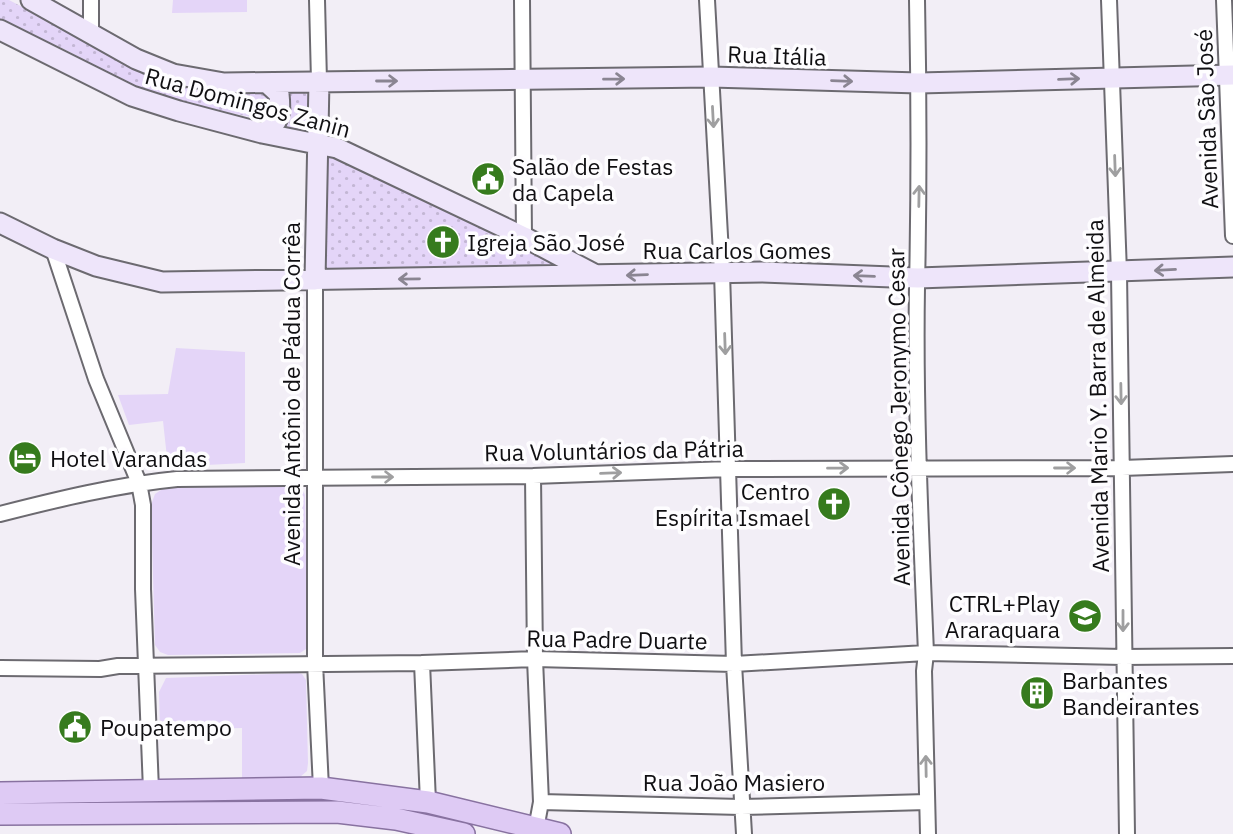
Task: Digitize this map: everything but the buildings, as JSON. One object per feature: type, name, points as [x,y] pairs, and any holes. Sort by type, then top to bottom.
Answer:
[{"type":"main road","points":[[0,793],[321,788],[428,802],[559,834]]},
{"type":"main road","points":[[0,814],[337,812],[396,819],[464,834]]},
{"type":"street","name":"Rua Domingos Zanin","points":[[31,0],[136,60],[173,74],[224,83],[319,81]]},
{"type":"street","points":[[91,0],[91,34]]},
{"type":"street","name":"Avenida Antônio de Pádua Corrêa","points":[[317,0],[319,81],[315,280],[315,663],[321,788]]},
{"type":"street","points":[[522,0],[524,237]]},
{"type":"street","points":[[707,0],[722,272],[734,664],[744,834]]},
{"type":"street","name":"Avenida Cônego Jeronymo Cesar","points":[[917,0],[919,467],[926,653],[924,671],[928,834]]},
{"type":"street","name":"Avenida Mario Y. Barra de Almeida","points":[[1109,0],[1119,272],[1127,834]]},
{"type":"street","name":"Avenida São José","points":[[1224,0],[1230,75],[1233,236]]},
{"type":"street","name":"Rua Domingos Zanin","points":[[0,30],[132,96],[179,111],[337,148],[524,237],[597,276]]},
{"type":"street","name":"Rua Itália","points":[[319,81],[711,78],[919,83],[1230,75]]},
{"type":"street","points":[[262,132],[273,127],[281,112],[279,93],[267,83]]},
{"type":"street","name":"Rua Carlos Gomes","points":[[0,223],[96,266],[162,282],[722,272],[918,278],[1233,267]]},
{"type":"street","points":[[53,249],[96,379],[139,483],[143,505],[150,790]]},
{"type":"street","name":"Rua Voluntários da Pátria","points":[[0,514],[73,495],[139,483],[177,480],[729,469],[1122,468],[1233,464]]},
{"type":"street","points":[[533,475],[535,659],[541,802],[536,829]]},
{"type":"street","name":"Rua Padre Duarte","points":[[0,668],[100,669],[535,659],[734,664],[926,653],[1233,656]]},
{"type":"street","points":[[422,663],[428,802]]},
{"type":"street","name":"Rua João Masiero","points":[[541,802],[741,807],[927,802]]},
{"type":"shaded area","points":[[0,0],[9,0],[142,70],[218,90],[259,92],[269,97],[273,105],[271,117],[263,119],[178,104],[136,91],[70,52],[0,20]]},
{"type":"shaded area","points":[[173,0],[247,0],[247,12],[172,13]]},
{"type":"shaded area","points":[[286,91],[300,91],[310,96],[310,123],[304,128],[283,126],[289,112]]},
{"type":"shaded area","points":[[336,155],[555,260],[555,263],[553,266],[331,270],[325,267],[326,158]]},
{"type":"shaded area","points":[[176,348],[245,352],[245,463],[168,467],[163,421],[129,425],[118,395],[168,394]]},
{"type":"shaded area","points":[[295,485],[302,488],[305,495],[306,649],[300,653],[168,655],[160,652],[155,645],[151,505],[155,494],[164,488]]},
{"type":"shaded area","points":[[298,673],[306,680],[308,763],[307,771],[300,777],[242,778],[242,728],[160,730],[159,692],[166,678]]},
{"type":"place","name":"Salão de Festas da Capela","points":[[488,179]]},
{"type":"place","name":"Igreja São José","points":[[443,242]]},
{"type":"place","name":"Hotel Varandas","points":[[25,458]]},
{"type":"place","name":"Centro Espírita Ismael","points":[[834,504]]},
{"type":"place","name":"CTRL+Play Araraquara","points":[[1085,616]]},
{"type":"place","name":"Barbantes Bandeirantes","points":[[1037,693]]},
{"type":"place","name":"Poupatempo","points":[[75,727]]}]
